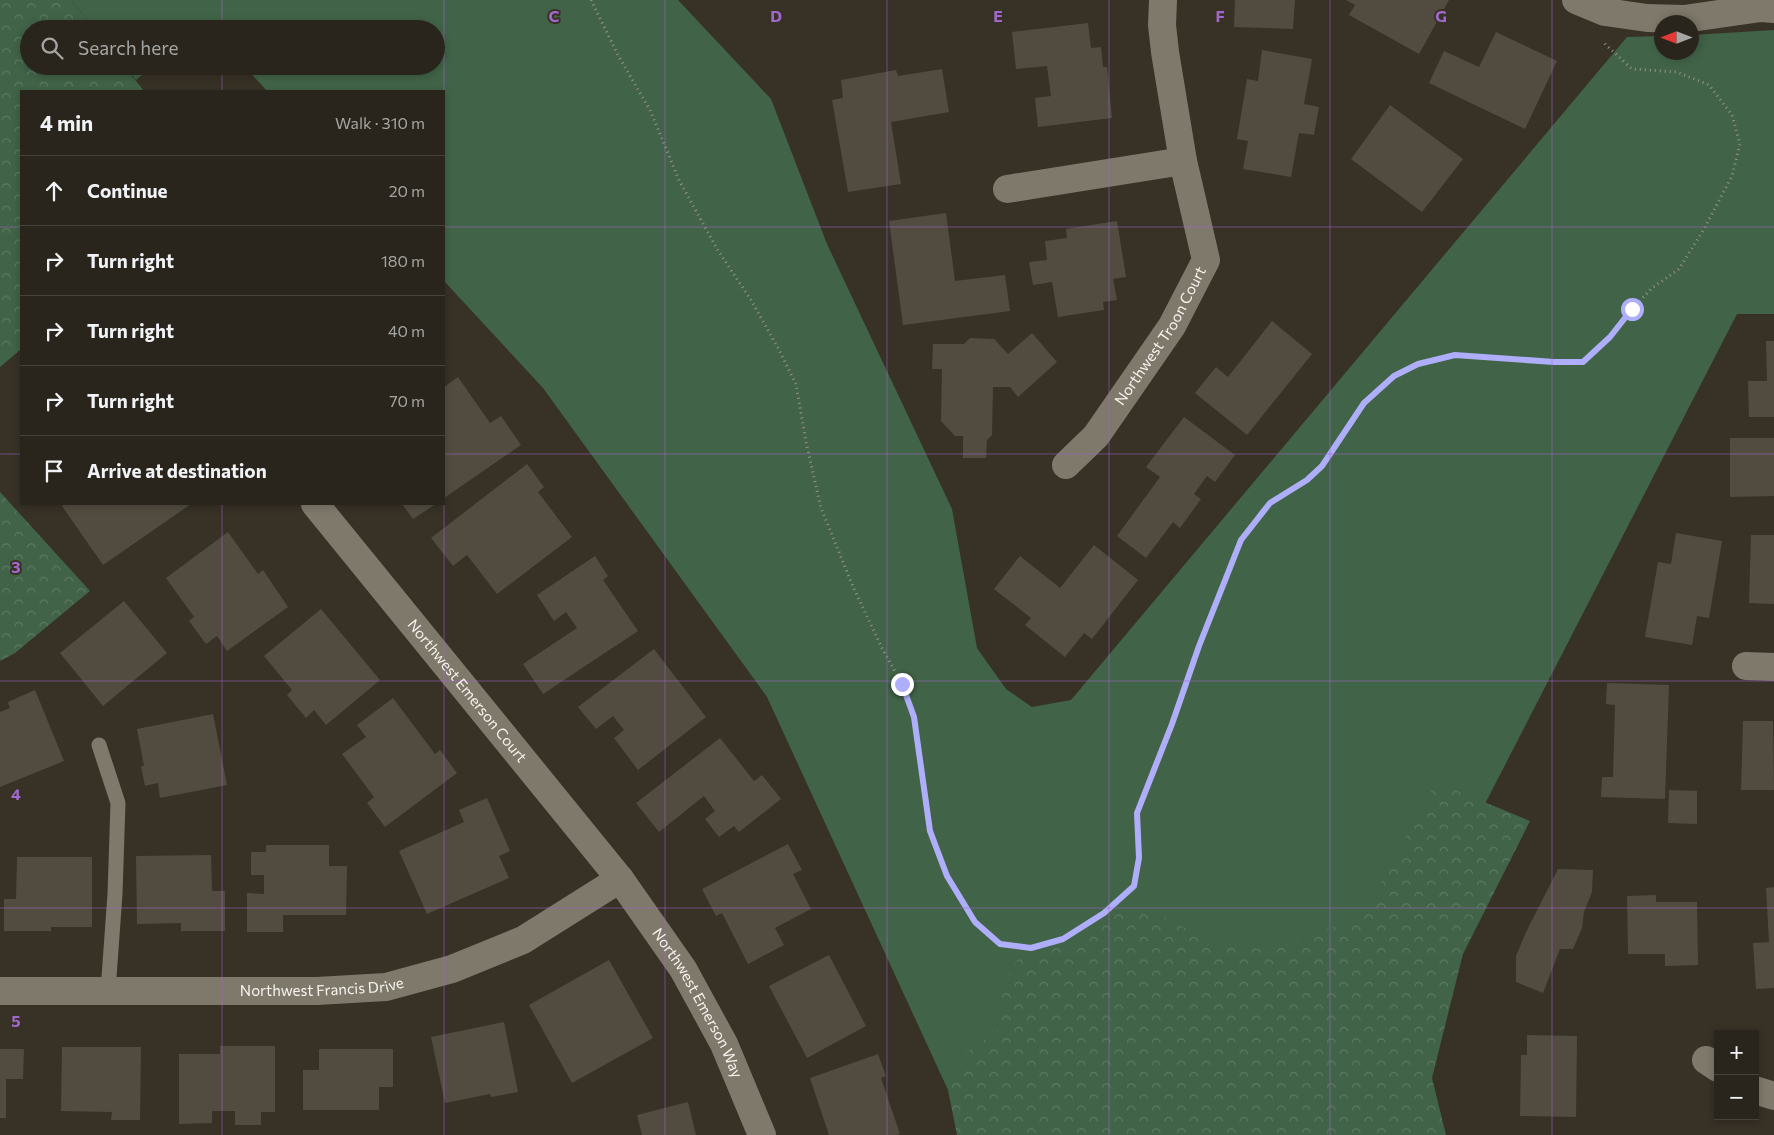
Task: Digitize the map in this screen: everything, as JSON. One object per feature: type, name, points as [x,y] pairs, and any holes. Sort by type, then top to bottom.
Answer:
[{"type":"street","name":"Northwest Troon Court","points":[[1066,465],[1096,436],[1172,326],[1206,260],[1183,161],[1165,52],[1162,25],[1163,0]]},
{"type":"street","points":[[1580,2],[1605,12],[1647,18],[1684,19],[1760,8],[1774,9]]},
{"type":"street","points":[[1007,189],[1183,161]]},
{"type":"street","name":"Northwest Emerson Court","points":[[316,505],[620,879]]},
{"type":"street","points":[[1746,666],[1774,667]]},
{"type":"street","name":"Northwest Francis Drive","points":[[0,991],[317,991],[386,987],[452,969],[523,940],[620,879]]},
{"type":"street","name":"Northwest Emerson Way","points":[[620,879],[683,969],[724,1044],[762,1135]]},
{"type":"street","points":[[1759,1091],[1774,1096]]},
{"type":"lane","points":[[99,745],[118,803],[108,991]]},
{"type":"path","points":[[591,0],[619,57],[650,110],[679,180],[717,249],[751,300],[796,384],[806,442],[822,508],[854,589],[882,648],[902,684],[914,717],[930,831],[947,876],[975,922],[1000,944],[1031,948],[1063,939],[1104,913],[1134,886],[1139,858],[1137,813],[1172,724],[1199,646],[1241,540],[1270,503],[1307,480],[1322,466],[1364,403],[1394,376],[1418,364],[1455,355],[1554,362],[1583,362],[1610,337],[1632,309],[1652,288],[1679,269],[1704,229],[1732,176],[1740,144],[1732,115],[1709,85],[1677,72],[1632,69],[1606,45],[1580,2]]},
{"type":"green space","points":[[0,0],[71,0],[87,20],[20,20],[20,75],[131,75],[143,90],[20,90],[20,350],[0,367]]},
{"type":"green space","points":[[71,0],[678,0],[771,99],[827,244],[952,509],[977,648],[1006,689],[1032,707],[1071,700],[1627,37],[1654,36],[1654,60],[1699,60],[1699,35],[1774,30],[1774,314],[1737,314],[1417,936],[948,1090],[767,697],[543,388],[445,282],[445,90],[266,90],[252,75],[445,75],[445,20],[87,20]]},
{"type":"green space","points":[[132,75],[142,75],[136,80]]},
{"type":"green space","points":[[0,492],[90,591],[15,653],[0,661]]},
{"type":"green space","points":[[1436,782],[1530,821],[1463,954],[1432,1078],[1446,1135],[957,1135],[948,1090],[965,1053],[1001,1028],[1002,989],[1018,958],[1071,943],[1121,909],[1155,912],[1208,940],[1271,951],[1363,915]]},
{"type":"building","points":[[1235,0],[1295,0],[1293,29],[1234,27]]},
{"type":"building","points":[[1346,0],[1449,0],[1419,54],[1349,15],[1355,5]]},
{"type":"building","points":[[1088,23],[1091,48],[1101,47],[1103,67],[1107,67],[1112,118],[1038,127],[1035,98],[1051,96],[1047,66],[1016,69],[1012,32]]},
{"type":"building","points":[[1496,32],[1557,61],[1525,129],[1429,83],[1444,51],[1479,67]]},
{"type":"building","points":[[1262,50],[1312,59],[1304,104],[1319,107],[1314,135],[1299,133],[1291,177],[1243,169],[1248,141],[1237,139],[1247,79],[1258,81]]},
{"type":"building","points":[[942,69],[949,112],[891,122],[901,184],[848,192],[832,100],[843,98],[841,80],[896,70],[898,76]]},
{"type":"building","points":[[1390,105],[1463,159],[1422,212],[1351,159]]},
{"type":"building","points":[[946,213],[955,281],[1005,275],[1010,311],[903,325],[889,221]]},
{"type":"building","points":[[1117,221],[1126,277],[1113,279],[1117,300],[1103,302],[1104,310],[1058,317],[1052,282],[1033,285],[1029,262],[1047,260],[1045,241],[1067,238],[1066,229]]},
{"type":"building","points":[[1272,321],[1312,354],[1247,435],[1195,393],[1216,367],[1228,377]]},
{"type":"building","points":[[1032,333],[1057,362],[1018,397],[1010,387],[993,387],[992,435],[987,440],[986,458],[963,458],[963,436],[955,436],[941,421],[942,369],[932,369],[933,344],[964,344],[970,338],[994,339],[1008,354]]},
{"type":"building","points":[[1766,341],[1774,341],[1774,417],[1749,417],[1748,381],[1767,381]]},
{"type":"building","points":[[458,377],[490,423],[501,416],[521,445],[445,497],[445,386]]},
{"type":"building","points":[[1184,417],[1235,455],[1215,482],[1207,476],[1194,494],[1201,499],[1180,528],[1173,522],[1146,558],[1117,536],[1160,477],[1146,467]]},
{"type":"building","points":[[1730,438],[1774,438],[1774,496],[1730,497]]},
{"type":"building","points":[[527,464],[544,487],[538,492],[572,537],[497,594],[467,555],[453,566],[431,538]]},
{"type":"building","points":[[64,505],[190,505],[103,565],[62,506]]},
{"type":"building","points":[[403,505],[434,505],[413,519]]},
{"type":"building","points":[[228,532],[258,574],[263,570],[288,607],[227,651],[217,636],[206,644],[189,621],[194,617],[166,578]]},
{"type":"building","points":[[1676,533],[1722,541],[1709,618],[1697,616],[1692,645],[1645,637],[1658,562],[1671,564]]},
{"type":"building","points":[[1751,535],[1774,535],[1774,604],[1749,603]]},
{"type":"building","points":[[1094,545],[1138,580],[1092,639],[1084,633],[1065,657],[1025,625],[1031,618],[994,589],[1020,556],[1060,588]]},
{"type":"building","points":[[595,556],[608,576],[603,580],[638,631],[543,694],[523,664],[577,628],[566,612],[554,621],[537,595]]},
{"type":"building","points":[[124,601],[167,653],[103,706],[60,653]]},
{"type":"building","points":[[321,609],[380,680],[326,725],[314,710],[306,718],[287,695],[292,690],[264,656]]},
{"type":"building","points":[[654,649],[706,717],[638,770],[614,738],[624,730],[613,716],[596,729],[578,707]]},
{"type":"building","points":[[1607,683],[1669,685],[1665,799],[1601,797],[1602,777],[1613,777],[1615,705],[1606,704]]},
{"type":"building","points":[[35,690],[64,761],[0,787],[0,712],[10,708],[8,702]]},
{"type":"building","points":[[393,698],[435,754],[440,750],[457,773],[385,827],[367,803],[374,797],[342,754],[366,737],[357,725]]},
{"type":"building","points":[[213,714],[227,785],[160,798],[158,783],[145,786],[141,766],[144,766],[137,729]]},
{"type":"building","points":[[1743,721],[1773,721],[1774,790],[1741,790]]},
{"type":"building","points":[[720,738],[754,781],[762,775],[781,799],[739,832],[734,826],[719,837],[705,819],[715,811],[704,796],[659,832],[636,803]]},
{"type":"building","points":[[1669,790],[1697,791],[1697,824],[1668,823]]},
{"type":"building","points":[[487,798],[510,851],[499,856],[509,878],[427,914],[399,851],[464,822],[459,810]]},
{"type":"building","points":[[788,844],[802,870],[793,874],[811,909],[775,928],[784,945],[748,964],[722,913],[716,916],[702,889]]},
{"type":"building","points":[[266,845],[329,845],[329,866],[347,866],[346,915],[283,915],[283,932],[247,932],[247,893],[264,894],[264,875],[251,875],[251,852],[266,852]]},
{"type":"building","points":[[211,855],[212,891],[225,891],[225,931],[181,931],[181,923],[137,924],[136,856]]},
{"type":"building","points":[[17,857],[92,857],[92,927],[51,927],[51,931],[4,931],[4,899],[16,899]]},
{"type":"building","points":[[1558,869],[1593,870],[1592,892],[1584,912],[1582,928],[1573,949],[1560,949],[1543,993],[1516,982],[1516,956]]},
{"type":"building","points":[[1774,887],[1774,988],[1756,989],[1753,943],[1769,942],[1766,888]]},
{"type":"building","points":[[1656,895],[1656,902],[1697,902],[1698,965],[1665,966],[1665,954],[1628,954],[1627,896]]},
{"type":"building","points":[[829,955],[866,1026],[807,1058],[769,986]]},
{"type":"building","points":[[609,960],[653,1038],[572,1083],[529,1005]]},
{"type":"building","points":[[504,1022],[518,1092],[491,1097],[490,1094],[445,1103],[431,1037]]},
{"type":"building","points":[[1527,1035],[1577,1036],[1576,1117],[1520,1116],[1521,1055],[1527,1055]]},
{"type":"building","points":[[220,1046],[275,1046],[275,1112],[261,1112],[261,1125],[235,1125],[235,1111],[212,1111],[212,1123],[179,1124],[179,1054],[220,1054]]},
{"type":"building","points":[[62,1047],[141,1047],[140,1120],[111,1120],[112,1112],[61,1111]]},
{"type":"building","points":[[0,1049],[24,1049],[23,1079],[6,1079],[6,1118],[0,1118]]},
{"type":"building","points":[[319,1049],[393,1049],[393,1087],[379,1087],[379,1110],[303,1110],[303,1070],[319,1070]]},
{"type":"building","points":[[878,1054],[886,1076],[881,1078],[900,1134],[829,1135],[810,1078]]},
{"type":"building","points":[[688,1102],[696,1135],[642,1135],[637,1115]]},
{"type":"route","points":[[902,684],[914,717],[930,831],[947,876],[975,922],[1000,944],[1031,948],[1063,939],[1104,913],[1134,886],[1139,858],[1137,813],[1172,724],[1199,646],[1241,540],[1270,503],[1307,480],[1322,466],[1364,403],[1394,376],[1418,364],[1455,355],[1554,362],[1583,362],[1610,337],[1632,309]]}]
